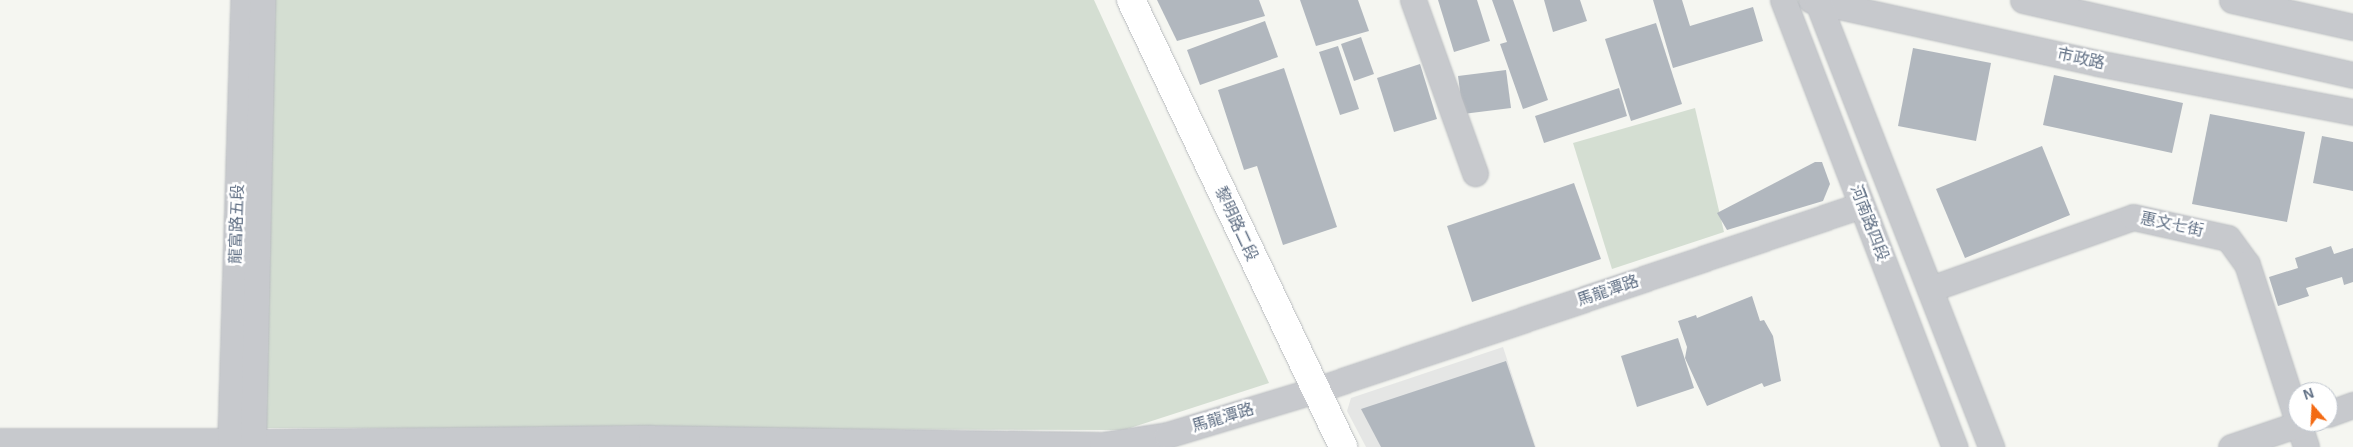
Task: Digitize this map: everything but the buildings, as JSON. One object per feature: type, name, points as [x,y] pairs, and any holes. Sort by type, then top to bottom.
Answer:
[{"type":"main road","name":"黎明路二段","points":[[1131,0],[1343,447]]},
{"type":"street","name":"龍富路五段","points":[[242,444],[243,0]]},
{"type":"street","name":"龍富路五段","points":[[242,444],[262,0]]},
{"type":"street","points":[[1413,0],[1475,173]]},
{"type":"street","name":"河南路四段","points":[[1783,0],[1955,447]]},
{"type":"street","points":[[2023,0],[2353,75]]},
{"type":"street","points":[[2232,0],[2353,27]]},
{"type":"street","name":"河南路四段","points":[[1815,1],[1991,447]]},
{"type":"street","name":"市政路","points":[[1815,1],[2097,63],[2353,112]]},
{"type":"street","name":"馬龍潭路","points":[[0,441],[56,444],[651,442],[1102,445],[1167,435],[1316,390],[1862,206]]},
{"type":"street","name":"惠文七街","points":[[1930,289],[2133,217],[2228,238],[2247,264],[2288,388]]},
{"type":"street","points":[[2338,410],[2353,405]]},
{"type":"street","points":[[2232,447],[2288,431]]},
{"type":"shaded area","points":[[272,0],[1094,0],[1269,383],[1124,430],[260,428]]},
{"type":"shaded area","points":[[1695,108],[1724,232],[1612,269],[1573,143]]},
{"type":"shaded area","points":[[1503,347],[1536,447],[1366,447],[1347,411],[1351,398]]}]
